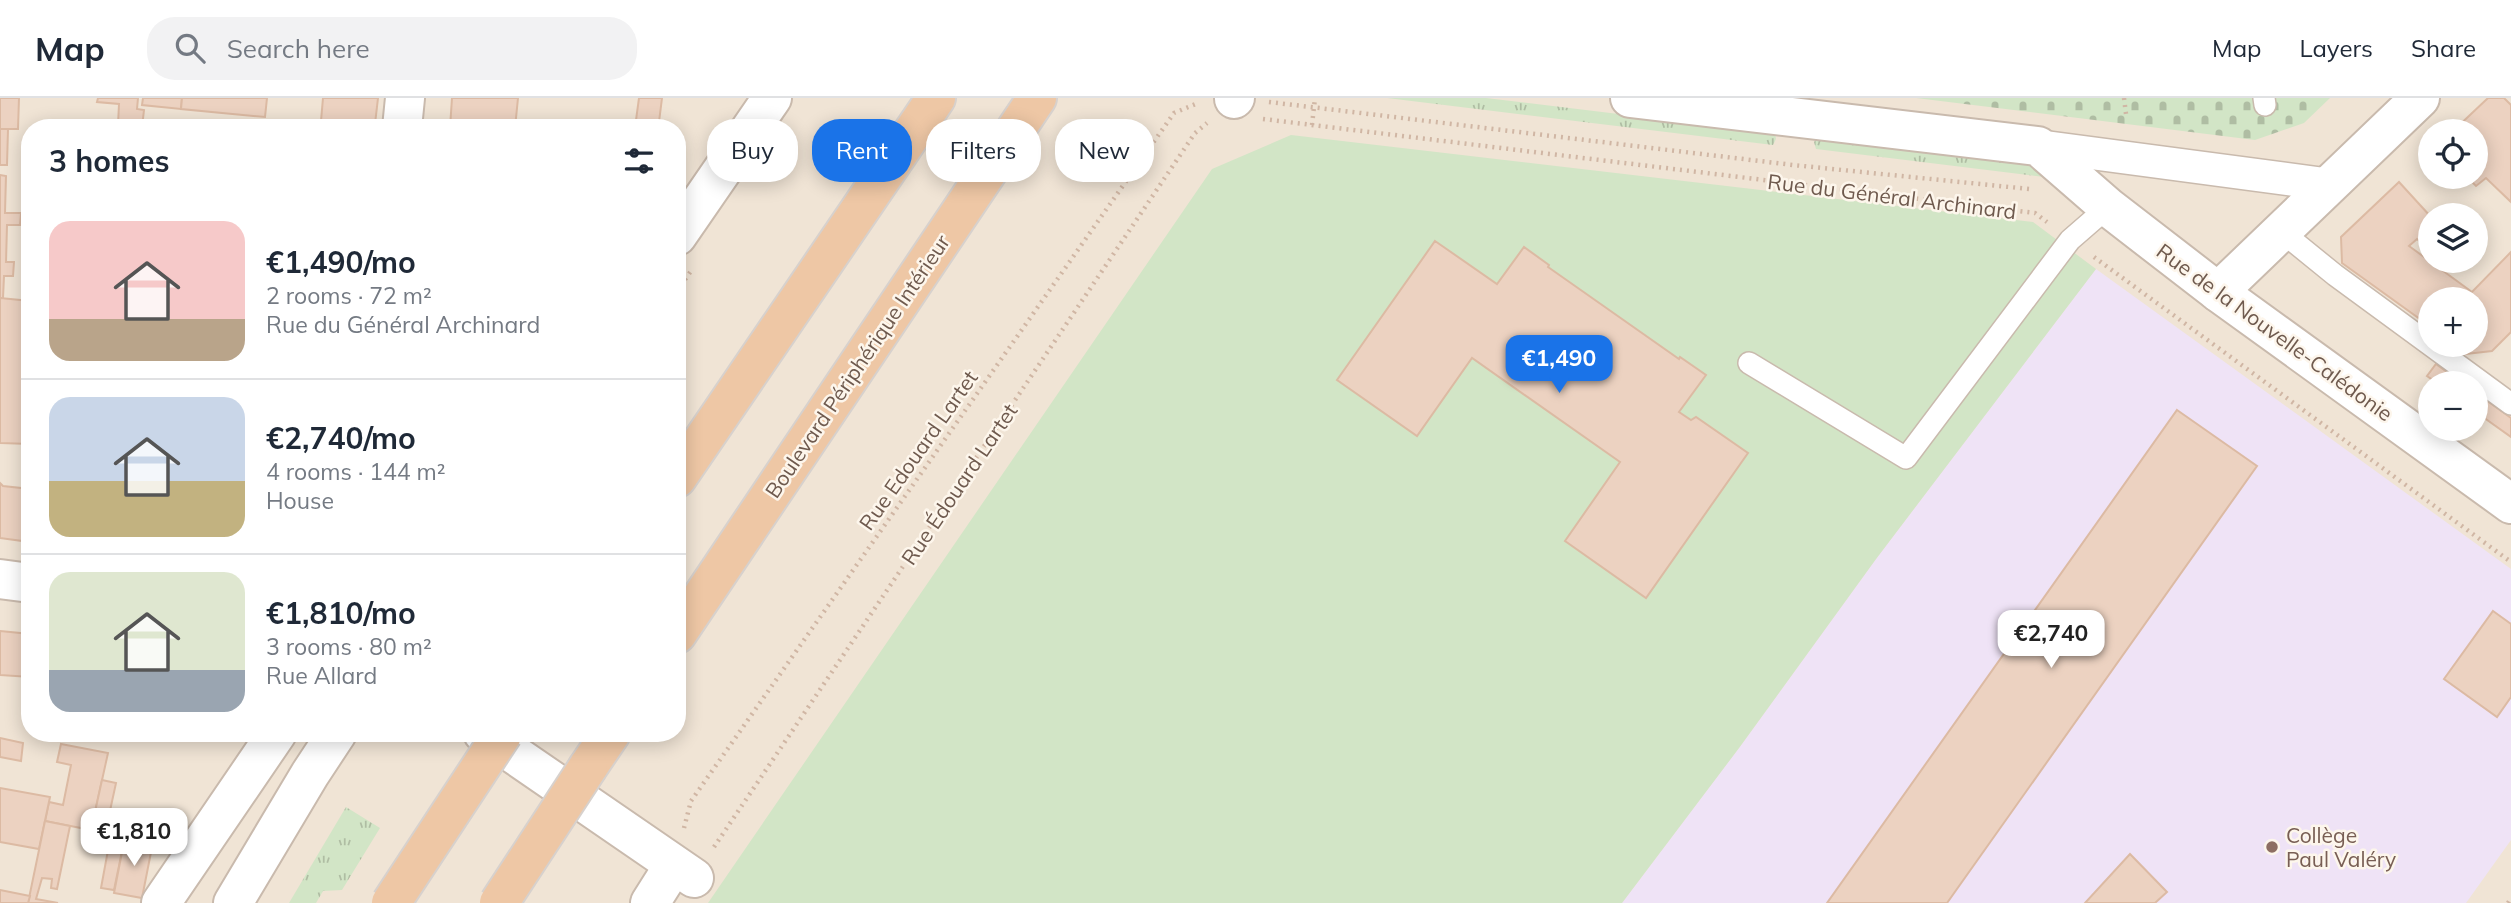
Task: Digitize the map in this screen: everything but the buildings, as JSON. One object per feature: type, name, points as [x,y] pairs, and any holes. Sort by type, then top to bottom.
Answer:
[{"type":"highway","points":[[686,465],[936,98]]},
{"type":"highway","name":"Boulevard Périphérique Intérieur","points":[[686,621],[1037,98]]},
{"type":"highway","points":[[391,903],[497,742]]},
{"type":"highway","points":[[499,903],[605,742]]},
{"type":"street","points":[[403,119],[405,98]]},
{"type":"street","points":[[686,223],[772,98]]},
{"type":"street","points":[[1630,98],[1810,108],[2038,146],[2332,185]]},
{"type":"street","points":[[2218,292],[2420,98]]},
{"type":"street","name":"Rue de la Nouvelle-Calédonie","points":[[2038,146],[2108,207],[2218,292],[2511,504]]},
{"type":"street","points":[[0,579],[21,582]]},
{"type":"street","points":[[161,903],[271,742]]},
{"type":"street","points":[[233,903],[331,742]]},
{"type":"street","points":[[496,742],[684,872],[650,903]]},
{"type":"lane","points":[[1749,363],[1906,458],[2070,240],[2108,207]]},
{"type":"lane","points":[[2282,232],[2335,275],[2511,404]]},
{"type":"path","points":[[1311,125],[1315,98]]},
{"type":"path","points":[[2124,98],[2126,114]]},
{"type":"path","name":"Rue Edouard Lartet","points":[[684,872],[691,801],[1174,113],[1200,102],[1236,109]]},
{"type":"path","name":"Rue du Général Archinard","points":[[1206,124],[1236,109],[1313,108],[1794,166],[2039,190]]},
{"type":"path","name":"Rue du Général Archinard","points":[[1236,109],[1311,125],[2035,213],[2511,562]]},
{"type":"path","name":"Rue Édouard Lartet","points":[[684,872],[1195,133],[1206,124],[1236,109]]},
{"type":"path","points":[[2508,903],[2511,898]]},
{"type":"shaded area","points":[[0,98],[2511,98],[2511,903],[0,903]]},
{"type":"shaded area","points":[[2096,269],[2511,569],[2511,840],[2466,903],[1622,903],[1876,559]]},
{"type":"green space","points":[[1387,98],[1486,98],[1775,133],[1776,139],[1773,145]]},
{"type":"green space","points":[[1916,98],[2330,98],[2304,123],[2255,140]]},
{"type":"green space","points":[[1291,135],[2033,222],[2096,269],[1876,559],[1622,903],[708,903],[1212,169]]},
{"type":"green space","points":[[1819,136],[2044,166],[2046,171],[2044,177],[1816,149],[1814,142]]},
{"type":"green space","points":[[346,807],[380,828],[342,890],[323,891],[316,903],[289,903]]},
{"type":"place","name":"Collège Paul Valéry","points":[[2272,847]]}]
